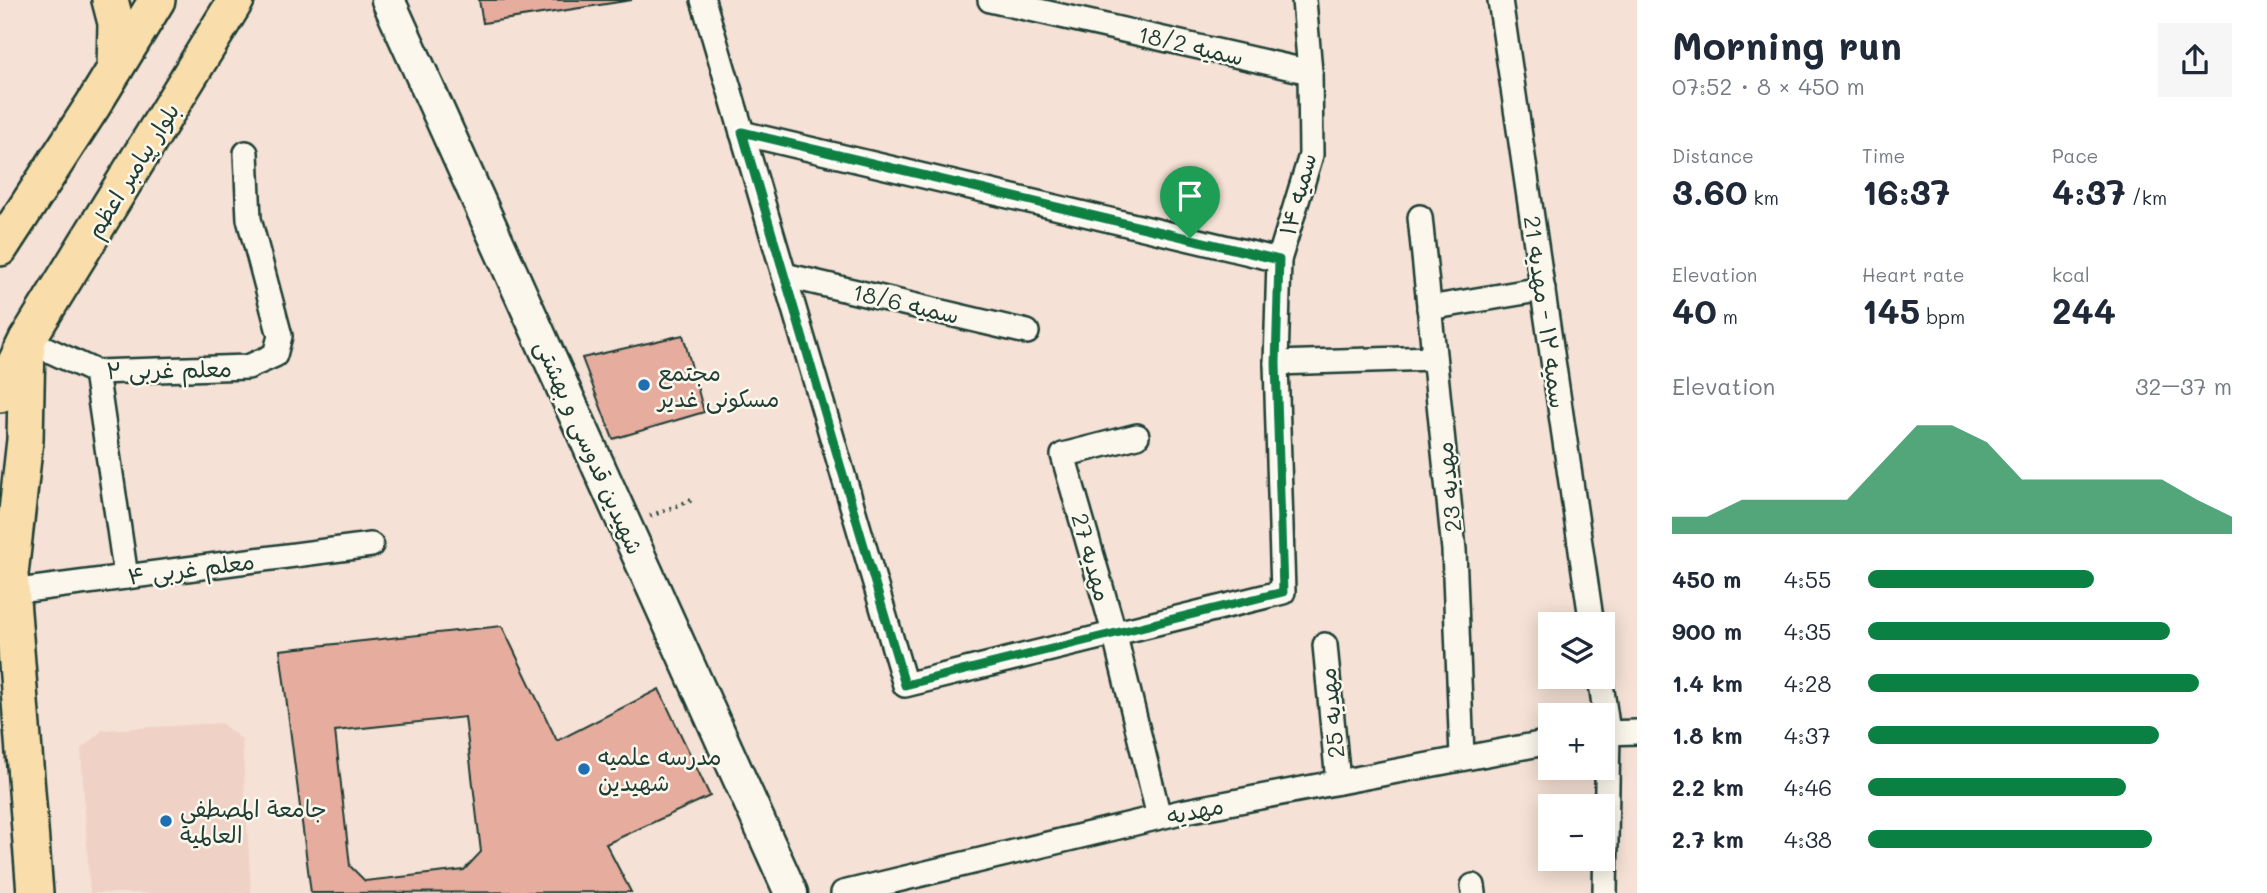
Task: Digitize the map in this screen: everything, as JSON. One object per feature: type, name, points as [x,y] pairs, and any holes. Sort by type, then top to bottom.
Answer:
[{"type":"main road","points":[[110,0],[116,23],[115,71]]},
{"type":"main road","points":[[0,248],[115,71],[157,0]]},
{"type":"main road","name":"بلوار پیامبر اعظم","points":[[0,394],[27,340],[236,0]]},
{"type":"main road","points":[[27,340],[25,440],[10,574],[10,714],[35,893]]},
{"type":"street","name":"شهیدین قدوسی و بهشتی","points":[[388,0],[791,893]]},
{"type":"street","points":[[703,0],[905,685],[1114,632]]},
{"type":"street","name":"سمیه 18/2","points":[[990,0],[1310,72]]},
{"type":"street","name":"سمیه ۱۴","points":[[1114,632],[1283,592],[1276,363],[1279,260],[1311,155],[1310,72],[1304,0]]},
{"type":"street","name":"سمیه ۱۲ - مهدیه 21","points":[[1500,0],[1590,612]]},
{"type":"street","points":[[742,132],[1279,260]]},
{"type":"street","name":"معلم غربی ۲","points":[[27,340],[96,372],[248,367],[275,355],[280,336],[249,219],[246,153]]},
{"type":"street","name":"مهدیه 23","points":[[1420,217],[1454,550],[1462,757]]},
{"type":"street","name":"سمیه 18/6","points":[[784,275],[1027,332]]},
{"type":"street","points":[[1429,308],[1543,289]]},
{"type":"street","points":[[1276,363],[1434,358]]},
{"type":"street","points":[[96,372],[126,577]]},
{"type":"street","name":"مهدیه 27","points":[[1137,436],[1063,454],[1114,632],[1159,817]]},
{"type":"street","name":"معلم غربی ۴","points":[[11,592],[371,545]]},
{"type":"street","name":"مهدیه 25","points":[[1325,645],[1338,782]]},
{"type":"street","points":[[1615,732],[1637,732]]},
{"type":"street","name":"مهدیه","points":[[843,893],[1159,817],[1538,744]]},
{"type":"street","points":[[1605,893],[1606,780]]},
{"type":"path","points":[[625,525],[695,499]]},
{"type":"shaded area","name":"جامعة المصطفی العالمیة","points":[[221,723],[242,740],[251,893],[90,893],[81,749],[103,730]]},
{"type":"building","points":[[479,0],[632,0],[483,23]]},
{"type":"building","name":"مجتمع مسکونی غدیر","points":[[683,335],[704,412],[613,439],[582,358]]},
{"type":"building","name":"مدرسه علمیه شهیدین","points":[[502,626],[557,741],[659,689],[710,796],[606,844],[631,892],[311,893],[280,650]],"holes":[[[465,717],[481,852],[464,870],[365,881],[350,866],[335,731]]]},
{"type":"place","name":"مجتمع مسکونی غدیر","points":[[644,385]]},
{"type":"place","name":"مدرسه علمیه شهیدین","points":[[584,769]]},
{"type":"place","name":"جامعة المصطفی العالمیة","points":[[166,821]]},
{"type":"route","points":[[742,132],[1190,238],[1279,260],[1276,363],[1283,592],[905,685],[742,132]]}]
